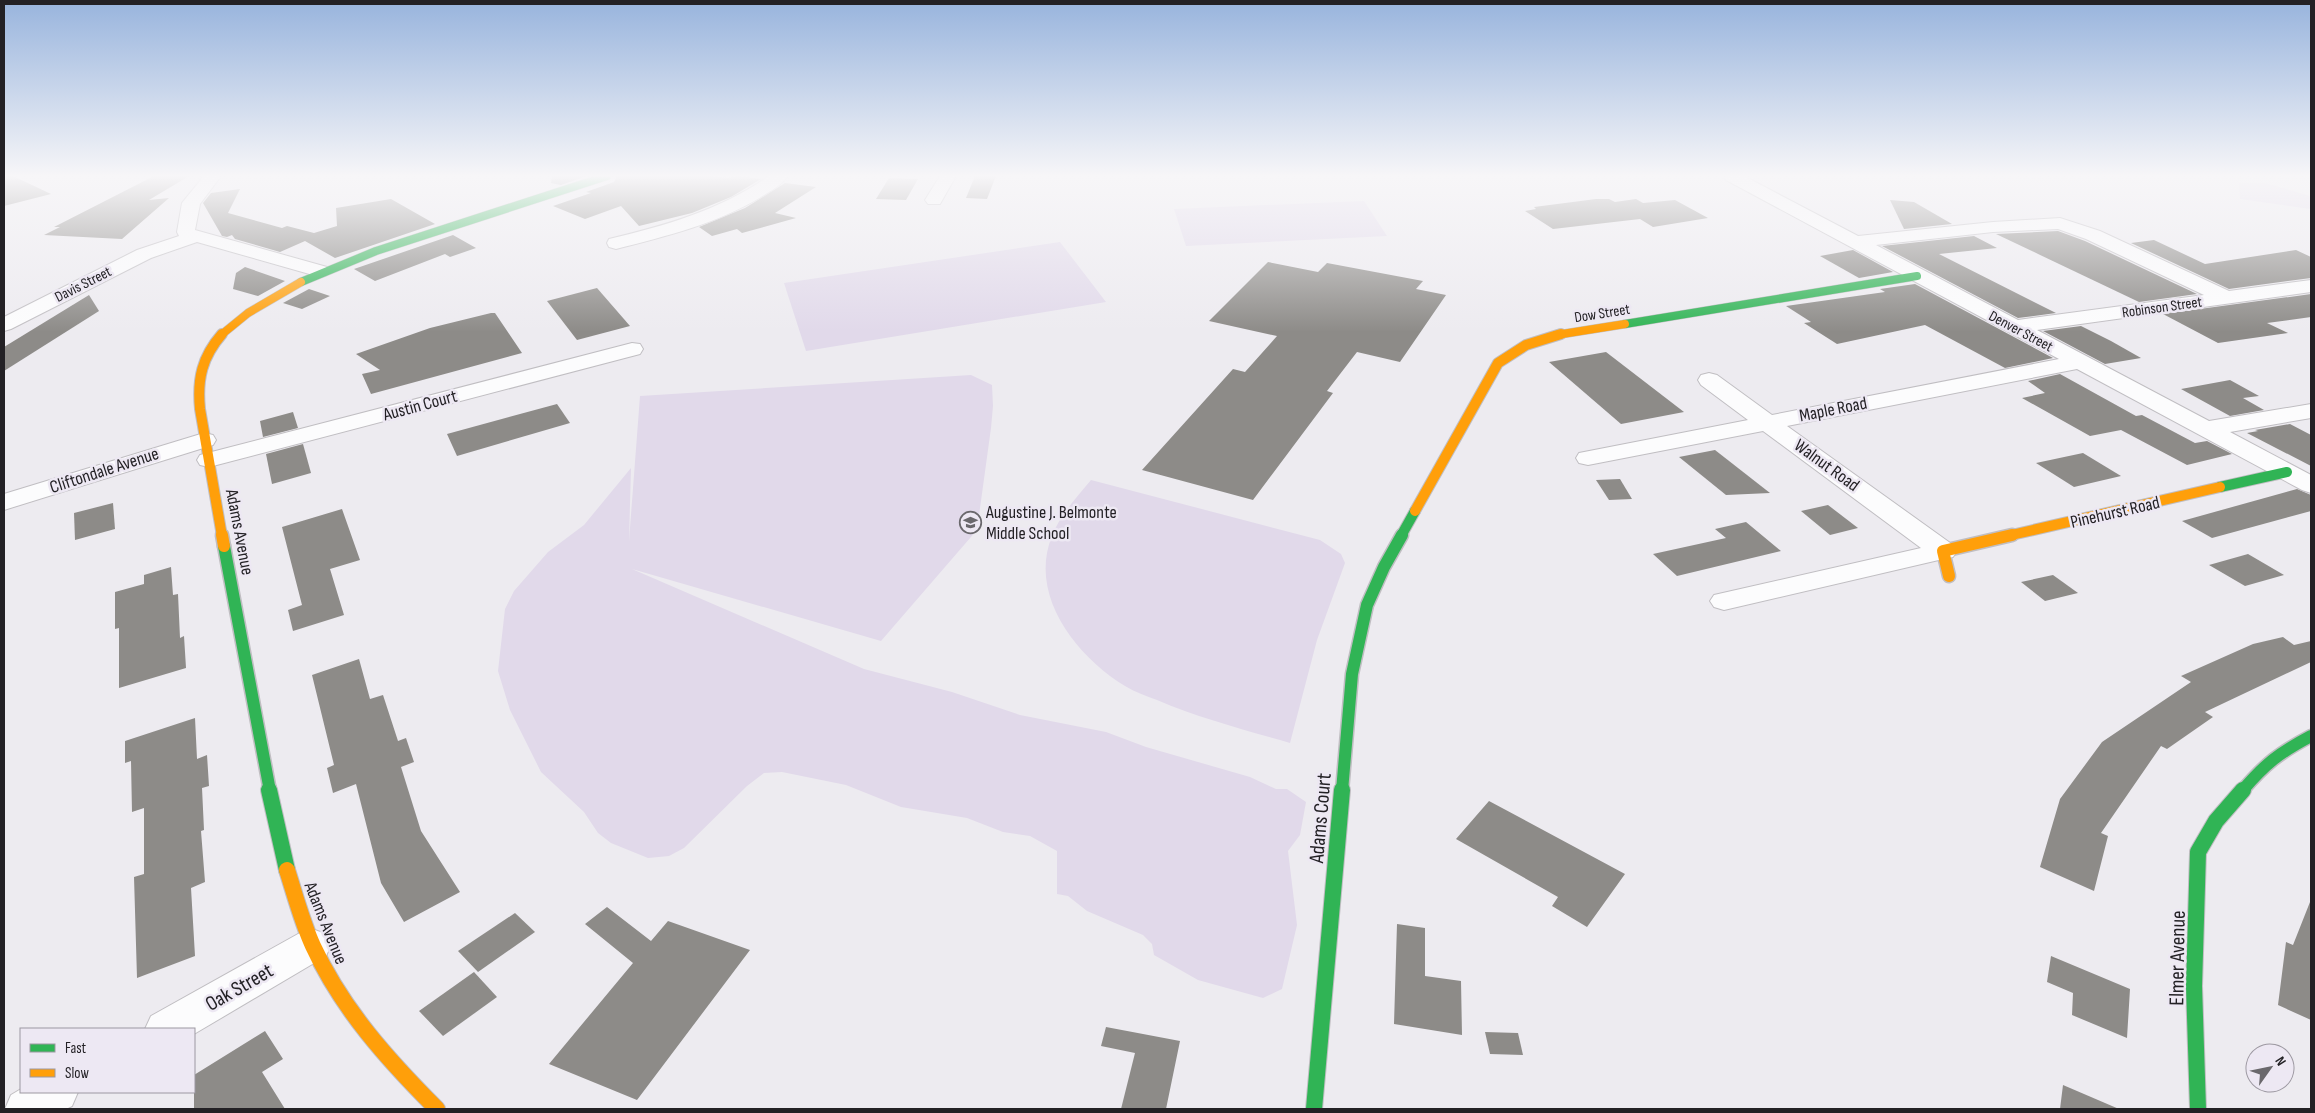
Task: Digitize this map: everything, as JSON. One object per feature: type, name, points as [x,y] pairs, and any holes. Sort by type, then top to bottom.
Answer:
[{"type":"street","points":[[187,228],[186,232],[193,237],[320,272]]},
{"type":"street","name":"Adams Avenue","points":[[437,1109],[398,1070],[366,1031],[335,989],[312,945],[285,863],[275,820],[206,450],[199,391],[203,362],[211,348],[228,330],[253,310],[320,272],[372,252],[449,228]]},
{"type":"street","points":[[616,243],[671,228]]},
{"type":"street","name":"Denver Street","points":[[1827,228],[2311,485]]},
{"type":"street","points":[[1853,242],[1983,228]]},
{"type":"street","points":[[2073,228],[2109,242],[2227,298]]},
{"type":"street","name":"Davis Street","points":[[4,325],[144,254],[193,237]]},
{"type":"street","name":"Dow Street","points":[[1400,539],[1492,372],[1506,355],[1523,344],[1579,332],[1917,276]]},
{"type":"street","name":"Robinson Street","points":[[2013,326],[2311,286]]},
{"type":"street","points":[[4,310],[31,311]]},
{"type":"street","name":"Austin Court","points":[[206,450],[632,349]]},
{"type":"street","name":"Maple Road","points":[[1588,458],[2079,362]]},
{"type":"street","name":"Walnut Road","points":[[1709,380],[1768,422],[1946,564]]},
{"type":"street","points":[[2206,429],[2311,412]]},
{"type":"street","name":"Cliftondale Avenue","points":[[4,502],[206,450]]},
{"type":"street","name":"Pinehurst Road","points":[[1724,602],[1946,564],[2286,472]]},
{"type":"street","name":"Adams Court","points":[[1314,1109],[1352,674],[1367,605],[1400,539]]},
{"type":"street","name":"Elmer Avenue","points":[[2198,1109],[2194,976],[2198,852],[2221,814],[2258,772],[2280,752],[2311,736]]},
{"type":"street","name":"Oak Street","points":[[167,1028],[312,945]]},
{"type":"street","points":[[26,1109],[55,1093]]},
{"type":"shaded area","points":[[1180,228],[1382,228],[1387,236],[1186,246]]},
{"type":"shaded area","points":[[1060,242],[1106,302],[806,351],[784,283]]},
{"type":"shaded area","points":[[971,375],[992,385],[993,406],[977,530],[881,641],[632,569],[864,669],[952,692],[1020,715],[1106,732],[1146,747],[1250,777],[1276,789],[1287,789],[1306,802],[1300,835],[1288,851],[1297,925],[1282,989],[1263,998],[1198,980],[1154,955],[1152,944],[1143,935],[1087,911],[1068,896],[1057,894],[1057,851],[1030,836],[1003,832],[967,818],[901,807],[846,785],[782,772],[764,773],[747,786],[684,848],[669,856],[648,858],[611,843],[598,833],[584,812],[541,772],[510,710],[498,671],[505,609],[514,591],[548,552],[584,525],[631,468],[629,541],[640,396]]},
{"type":"shaded area","points":[[1091,480],[1320,540],[1341,554],[1345,563],[1317,640],[1290,743],[1206,718],[1133,690],[1107,673],[1074,641],[1061,622],[1052,601],[1046,580],[1046,558],[1052,536],[1059,521]]},
{"type":"building","points":[[58,228],[135,228],[122,239],[44,235]]},
{"type":"building","points":[[217,228],[294,228],[314,233],[331,228],[423,228],[335,258],[305,241],[280,252],[235,239],[232,235],[222,236]]},
{"type":"building","points":[[700,228],[760,228],[742,233],[737,229],[712,236]]},
{"type":"building","points":[[2058,231],[2085,241],[2197,294],[2139,302],[1996,234]]},
{"type":"building","points":[[453,235],[476,248],[450,257],[445,254],[375,281],[354,269]]},
{"type":"building","points":[[1974,236],[1997,248],[1939,254],[2056,313],[2018,318],[1882,246]]},
{"type":"building","points":[[2154,240],[2205,264],[2296,250],[2311,257],[2311,278],[2229,289],[2131,243]]},
{"type":"building","points":[[1853,250],[1893,272],[1859,278],[1820,256]]},
{"type":"building","points":[[1268,262],[1318,272],[1327,263],[1423,281],[1416,289],[1446,295],[1400,362],[1357,352],[1327,391],[1333,393],[1253,500],[1142,470],[1233,369],[1245,372],[1277,336],[1209,321]]},
{"type":"building","points":[[245,267],[285,281],[258,296],[233,289],[236,273]]},
{"type":"building","points":[[1915,284],[2053,358],[2005,368],[1925,325],[1837,344],[1804,323],[1811,322],[1786,306],[1885,292],[1880,289]]},
{"type":"building","points":[[597,288],[630,326],[577,340],[547,301]]},
{"type":"building","points":[[309,289],[330,296],[302,309],[283,303]]},
{"type":"building","points":[[2311,294],[2311,317],[2267,323],[2288,333],[2218,343],[2163,314]]},
{"type":"building","points":[[89,295],[99,311],[4,371],[4,347]]},
{"type":"building","points":[[495,313],[522,353],[371,394],[362,374],[380,370],[356,354],[430,328]]},
{"type":"building","points":[[2081,326],[2141,358],[2105,364],[2043,331]]},
{"type":"building","points":[[1606,352],[1684,412],[1621,424],[1549,362]]},
{"type":"building","points":[[2060,374],[2136,416],[2142,415],[2195,443],[2207,441],[2232,454],[2187,465],[2121,430],[2090,436],[2022,398],[2045,393],[2028,381]]},
{"type":"building","points":[[2230,380],[2259,396],[2243,398],[2264,410],[2230,416],[2181,389]]},
{"type":"building","points":[[557,404],[570,423],[457,456],[447,434]]},
{"type":"building","points":[[293,412],[298,428],[263,437],[260,421]]},
{"type":"building","points":[[2290,424],[2311,435],[2311,466],[2247,433]]},
{"type":"building","points":[[303,444],[311,473],[272,484],[266,454]]},
{"type":"building","points":[[1715,450],[1770,493],[1726,495],[1679,457]]},
{"type":"building","points":[[2083,453],[2121,476],[2074,487],[2036,463]]},
{"type":"building","points":[[1620,479],[1632,499],[1609,500],[1596,480]]},
{"type":"building","points":[[2297,489],[2311,495],[2311,511],[2212,538],[2182,521]]},
{"type":"building","points":[[113,503],[115,529],[75,540],[74,513]]},
{"type":"building","points":[[1828,505],[1858,528],[1830,535],[1801,511]]},
{"type":"building","points":[[342,509],[360,560],[330,569],[344,615],[293,631],[288,610],[302,605],[282,527]]},
{"type":"building","points":[[1746,522],[1781,551],[1677,576],[1653,554],[1726,538],[1715,529]]},
{"type":"building","points":[[2248,554],[2284,575],[2245,586],[2209,565]]},
{"type":"building","points":[[171,567],[173,595],[178,594],[180,638],[184,636],[186,668],[119,688],[119,628],[115,629],[115,592],[144,584],[144,575]]},
{"type":"building","points":[[2053,575],[2078,593],[2045,601],[2021,582]]},
{"type":"building","points":[[2283,637],[2294,645],[2311,641],[2311,662],[2205,712],[2213,717],[2167,749],[2161,746],[2101,833],[2108,836],[2094,891],[2040,867],[2060,799],[2102,742],[2191,682],[2181,676],[2253,644]]},
{"type":"building","points":[[359,659],[370,699],[383,695],[398,741],[406,738],[414,762],[401,767],[421,831],[460,892],[404,922],[381,883],[356,784],[333,793],[327,768],[334,765],[312,675]]},
{"type":"building","points":[[195,718],[197,759],[207,755],[209,786],[202,788],[204,830],[201,831],[205,882],[191,888],[195,956],[137,978],[134,877],[144,874],[144,808],[132,812],[131,761],[125,763],[125,741]]},
{"type":"building","points":[[1489,801],[1625,874],[1587,927],[1552,906],[1558,897],[1456,839]]},
{"type":"building","points":[[2310,902],[2311,1020],[2278,1005],[2286,942],[2293,945]]},
{"type":"building","points":[[607,907],[651,941],[668,921],[750,950],[637,1100],[549,1064],[633,963],[585,924]]},
{"type":"building","points":[[515,913],[535,932],[478,972],[458,951]]},
{"type":"building","points":[[1397,924],[1425,928],[1425,976],[1461,981],[1462,1035],[1394,1024]]},
{"type":"building","points":[[2051,956],[2130,989],[2127,1038],[2072,1015],[2073,993],[2047,982]]},
{"type":"building","points":[[474,972],[497,997],[443,1036],[419,1011]]},
{"type":"building","points":[[1106,1027],[1180,1041],[1166,1109],[1121,1109],[1135,1053],[1101,1046]]},
{"type":"building","points":[[265,1031],[283,1059],[262,1072],[285,1109],[194,1109],[195,1074]]},
{"type":"building","points":[[1485,1032],[1518,1033],[1523,1055],[1490,1054]]},
{"type":"building","points":[[2063,1085],[2119,1109],[2060,1109]]},
{"type":"traffic: fast","points":[[301,282],[338,265],[444,228]]},
{"type":"traffic: fast","points":[[1625,324],[1917,276]]},
{"type":"traffic: fast","points":[[2220,487],[2287,472]]},
{"type":"traffic: fast","points":[[1314,1109],[1352,674],[1367,605],[1384,567],[1415,511]]},
{"type":"traffic: fast","points":[[224,546],[275,820],[287,870]]},
{"type":"traffic: fast","points":[[2198,1109],[2194,986],[2198,852],[2216,821],[2258,772],[2280,752],[2311,736]]},
{"type":"traffic: slow","points":[[224,546],[200,409],[201,368],[213,344],[223,333],[262,303],[301,282]]},
{"type":"traffic: slow","points":[[1415,511],[1498,363],[1526,345],[1558,334],[1625,324]]},
{"type":"traffic: slow","points":[[1949,576],[1943,551],[2220,487]]},
{"type":"traffic: slow","points":[[287,870],[309,937],[337,991],[367,1033],[437,1109]]},
{"type":"place","name":"Augustine J. Belmonte Middle School","points":[[970,522]]}]
